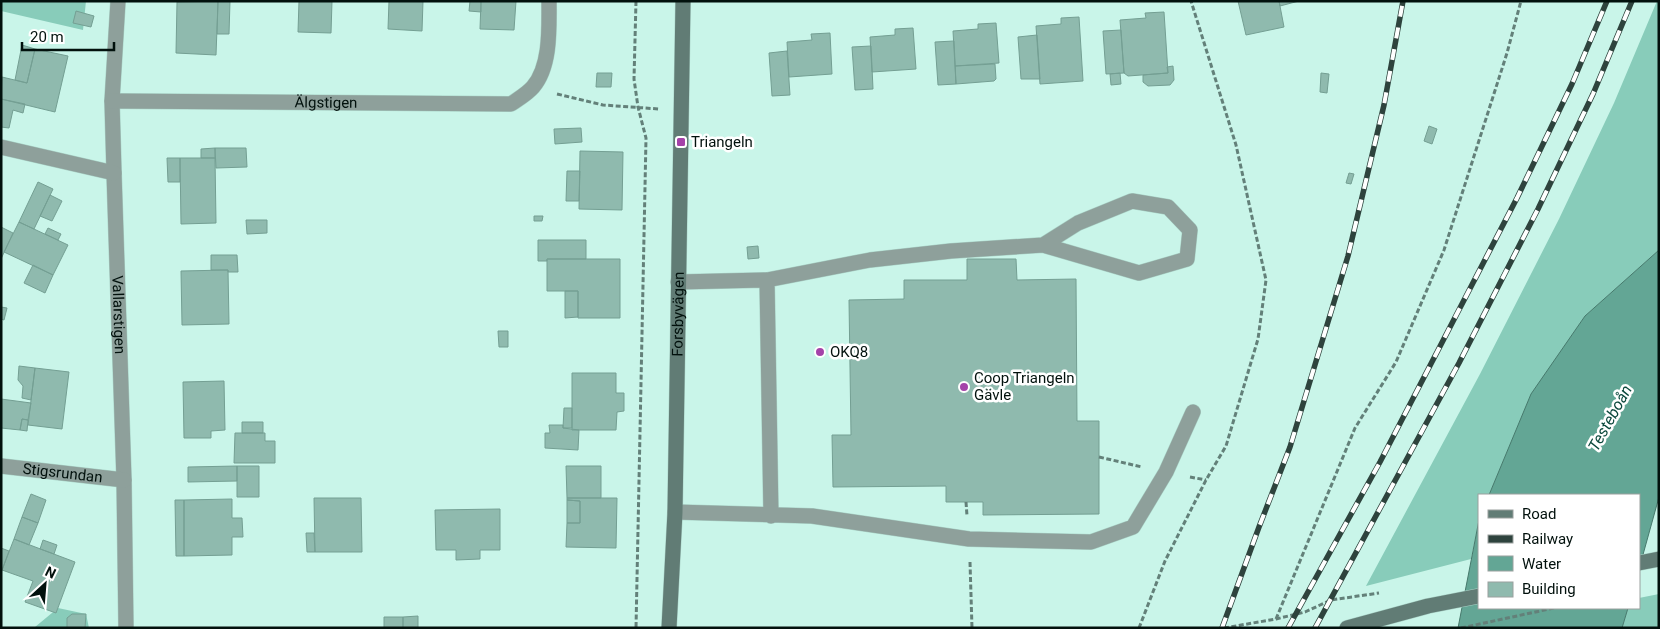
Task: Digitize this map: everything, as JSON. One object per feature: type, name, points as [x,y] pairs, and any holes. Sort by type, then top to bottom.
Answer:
[{"type":"street","name":"Vallarstigen","points":[[118,1],[112,101],[124,480],[126,628]]},
{"type":"street","points":[[532,88],[543,72],[549,34],[549,1]]},
{"type":"street","name":"Forsbyvägen","points":[[669,628],[675,512],[683,1]]},
{"type":"street","name":"Älgstigen","points":[[112,101],[512,104],[532,88]]},
{"type":"street","points":[[1,147],[114,172]]},
{"type":"street","points":[[678,282],[767,280],[879,259],[951,251],[1043,246],[1139,273],[1187,260],[1190,230],[1168,207],[1132,201],[1078,223],[1043,246]]},
{"type":"street","points":[[767,280],[771,516]]},
{"type":"street","points":[[675,512],[812,516],[969,539],[1091,542],[1133,527],[1166,472],[1193,412]]},
{"type":"street","name":"Stigsrundan","points":[[1,466],[124,480]]},
{"type":"street","points":[[1640,563],[1659,559]]},
{"type":"street","points":[[1347,628],[1373,624],[1428,606],[1478,596]]},
{"type":"path","points":[[636,1],[634,79],[638,107],[646,138],[636,628]]},
{"type":"path","points":[[1139,628],[1165,561],[1206,480],[1226,446],[1258,339],[1266,280],[1236,145],[1191,1]]},
{"type":"path","points":[[1276,619],[1355,428],[1396,362],[1444,250],[1507,52],[1521,1]]},
{"type":"path","points":[[532,88],[602,105],[682,110]]},
{"type":"path","points":[[1224,628],[1305,612],[1331,600],[1388,591]]},
{"type":"path","points":[[1461,628],[1549,609]]},
{"type":"shaded area","points":[[1,1],[86,1],[83,30],[1,11]]},
{"type":"shaded area","points":[[1657,1],[1659,1],[1659,250],[1585,316],[1531,395],[1489,494],[1478,494],[1478,525],[1471,559],[1366,586],[1480,374],[1559,219],[1614,103]]},
{"type":"shaded area","points":[[1659,594],[1659,628],[1622,628],[1628,609],[1640,609],[1640,598]]},
{"type":"shaded area","points":[[58,608],[86,614],[89,628],[21,628],[35,627]]},
{"type":"water","name":"Testeboån","points":[[1659,250],[1659,497],[1640,565],[1640,494],[1489,494],[1531,394],[1585,316]]},
{"type":"water","points":[[1478,525],[1478,609],[1628,609],[1622,628],[1458,628]]},
{"type":"building","points":[[218,1],[216,55],[176,53],[177,2]]},
{"type":"building","points":[[218,1],[230,1],[229,34],[217,34]]},
{"type":"building","points":[[299,1],[332,1],[331,33],[298,32]]},
{"type":"building","points":[[389,1],[423,1],[422,31],[388,29]]},
{"type":"building","points":[[470,1],[481,1],[481,12],[469,11]]},
{"type":"building","points":[[481,1],[516,1],[514,30],[480,29]]},
{"type":"building","points":[[1238,1],[1279,1],[1284,27],[1246,35]]},
{"type":"building","points":[[1279,1],[1299,1],[1280,6]]},
{"type":"building","points":[[76,11],[94,16],[91,27],[73,23]]},
{"type":"building","points":[[1164,12],[1168,73],[1128,76],[1124,73],[1120,20],[1146,18],[1145,13]]},
{"type":"building","points":[[1079,17],[1083,81],[1040,84],[1036,26],[1061,24],[1061,18]]},
{"type":"building","points":[[996,23],[999,63],[955,66],[953,31],[978,29],[978,24]]},
{"type":"building","points":[[913,28],[916,69],[872,72],[870,37],[895,35],[895,29]]},
{"type":"building","points":[[1121,30],[1124,73],[1106,74],[1103,31]]},
{"type":"building","points":[[830,33],[832,74],[789,77],[787,42],[812,40],[811,34]]},
{"type":"building","points":[[1037,35],[1040,79],[1021,79],[1018,37]]},
{"type":"building","points":[[954,41],[956,84],[938,85],[935,42]]},
{"type":"building","points":[[22,45],[35,49],[27,83],[15,80]]},
{"type":"building","points":[[871,46],[873,89],[855,90],[852,47]]},
{"type":"building","points":[[35,49],[68,56],[55,112],[1,99],[2,77],[27,83]]},
{"type":"building","points":[[787,51],[790,95],[772,96],[769,53]]},
{"type":"building","points":[[995,64],[996,79],[994,81],[956,84],[955,66]]},
{"type":"building","points":[[1173,66],[1174,80],[1170,85],[1148,86],[1143,82],[1143,75],[1168,73],[1167,67]]},
{"type":"building","points":[[597,73],[612,73],[611,87],[596,87]]},
{"type":"building","points":[[1120,73],[1121,84],[1111,85],[1110,74]]},
{"type":"building","points":[[1321,73],[1329,74],[1327,93],[1320,92]]},
{"type":"building","points":[[1,99],[25,104],[23,113],[13,110],[9,128],[1,127]]},
{"type":"building","points":[[1429,126],[1437,129],[1432,144],[1424,141]]},
{"type":"building","points":[[581,128],[582,142],[555,144],[554,129]]},
{"type":"building","points":[[215,148],[246,148],[247,167],[216,168]]},
{"type":"building","points":[[215,148],[215,158],[201,158],[201,149]]},
{"type":"building","points":[[580,151],[623,152],[622,210],[579,209]]},
{"type":"building","points":[[167,158],[180,158],[180,182],[168,182]]},
{"type":"building","points":[[180,158],[215,158],[216,223],[181,224]]},
{"type":"building","points":[[567,171],[580,171],[579,201],[566,201]]},
{"type":"building","points":[[1349,173],[1354,174],[1351,184],[1346,183]]},
{"type":"building","points":[[38,182],[53,189],[34,229],[19,222]]},
{"type":"building","points":[[50,195],[62,201],[52,221],[40,216]]},
{"type":"building","points":[[534,216],[543,216],[542,221],[534,221]]},
{"type":"building","points":[[246,220],[267,220],[267,233],[247,234]]},
{"type":"building","points":[[19,222],[68,245],[53,275],[4,252]]},
{"type":"building","points":[[1,227],[13,233],[1,259]]},
{"type":"building","points":[[48,228],[61,234],[58,240],[45,234]]},
{"type":"building","points":[[538,240],[586,240],[586,259],[547,259],[547,261],[538,261]]},
{"type":"building","points":[[758,246],[759,258],[748,259],[747,247]]},
{"type":"building","points":[[211,255],[237,255],[238,272],[211,270]]},
{"type":"building","points":[[547,259],[620,259],[620,318],[578,318],[578,291],[547,291]]},
{"type":"building","points":[[967,259],[1016,259],[1017,280],[1076,279],[1077,421],[1099,421],[1099,514],[983,515],[983,502],[946,502],[946,486],[833,487],[832,435],[851,435],[849,300],[904,299],[904,280],[967,280]]},
{"type":"building","points":[[33,265],[53,275],[45,293],[24,283]]},
{"type":"building","points":[[228,270],[229,324],[182,325],[181,271]]},
{"type":"building","points":[[565,291],[578,291],[578,317],[565,318]]},
{"type":"building","points":[[1,307],[7,308],[4,320],[1,319]]},
{"type":"building","points":[[498,331],[508,331],[508,347],[499,347]]},
{"type":"building","points":[[19,366],[35,368],[31,400],[22,398],[23,386],[18,380]]},
{"type":"building","points":[[35,368],[69,372],[62,429],[28,425]]},
{"type":"building","points":[[572,373],[616,373],[616,393],[624,393],[624,411],[617,412],[616,430],[572,430]]},
{"type":"building","points":[[224,381],[225,430],[211,431],[211,438],[184,438],[183,382]]},
{"type":"building","points":[[1,399],[31,403],[28,420],[22,419],[20,430],[1,428]]},
{"type":"building","points":[[564,408],[572,408],[572,428],[563,428]]},
{"type":"building","points":[[22,419],[28,420],[27,431],[20,430]]},
{"type":"building","points":[[242,422],[263,422],[263,433],[242,433]]},
{"type":"building","points":[[549,425],[563,425],[563,428],[579,430],[578,450],[545,448],[545,433],[550,433]]},
{"type":"building","points":[[235,433],[265,433],[265,441],[275,441],[275,463],[234,463]]},
{"type":"building","points":[[237,466],[259,466],[259,497],[237,497]]},
{"type":"building","points":[[237,466],[237,481],[188,482],[188,467]]},
{"type":"building","points":[[566,466],[601,466],[601,498],[567,498]]},
{"type":"building","points":[[31,494],[46,500],[38,523],[22,517]]},
{"type":"building","points":[[314,498],[361,498],[362,552],[315,552]]},
{"type":"building","points":[[567,498],[617,498],[616,548],[566,547],[567,523],[580,523],[580,501],[567,500]]},
{"type":"building","points":[[232,499],[232,518],[242,518],[243,537],[232,537],[232,555],[184,556],[184,500]]},
{"type":"building","points":[[175,500],[184,500],[184,556],[176,556]]},
{"type":"building","points":[[567,500],[580,501],[580,523],[567,523]]},
{"type":"building","points":[[500,509],[500,550],[480,550],[480,559],[456,560],[456,550],[436,550],[435,510]]},
{"type":"building","points":[[22,517],[38,523],[29,545],[14,539]]},
{"type":"building","points":[[306,533],[314,533],[315,552],[307,552]]},
{"type":"building","points":[[14,539],[75,562],[56,613],[25,602],[33,581],[2,570]]},
{"type":"building","points":[[43,540],[57,545],[54,554],[40,549]]},
{"type":"building","points":[[1,548],[9,551],[1,573]]},
{"type":"building","points":[[72,614],[86,614],[85,628],[67,628],[67,618]]},
{"type":"building","points":[[418,616],[418,628],[403,628],[403,617]]},
{"type":"building","points":[[384,617],[403,617],[403,628],[384,628]]},
{"type":"railway","points":[[1222,628],[1290,447],[1348,256],[1384,105],[1403,1]]},
{"type":"railway","points":[[1288,628],[1380,462],[1517,198],[1572,84],[1607,1]]},
{"type":"railway","points":[[1315,628],[1459,363],[1538,209],[1593,94],[1632,1]]},
{"type":"place","name":"Triangeln","points":[[681,142]]},
{"type":"place","name":"OKQ8","points":[[820,352]]},
{"type":"place","name":"Coop Triangeln Gävle","points":[[964,387]]}]
